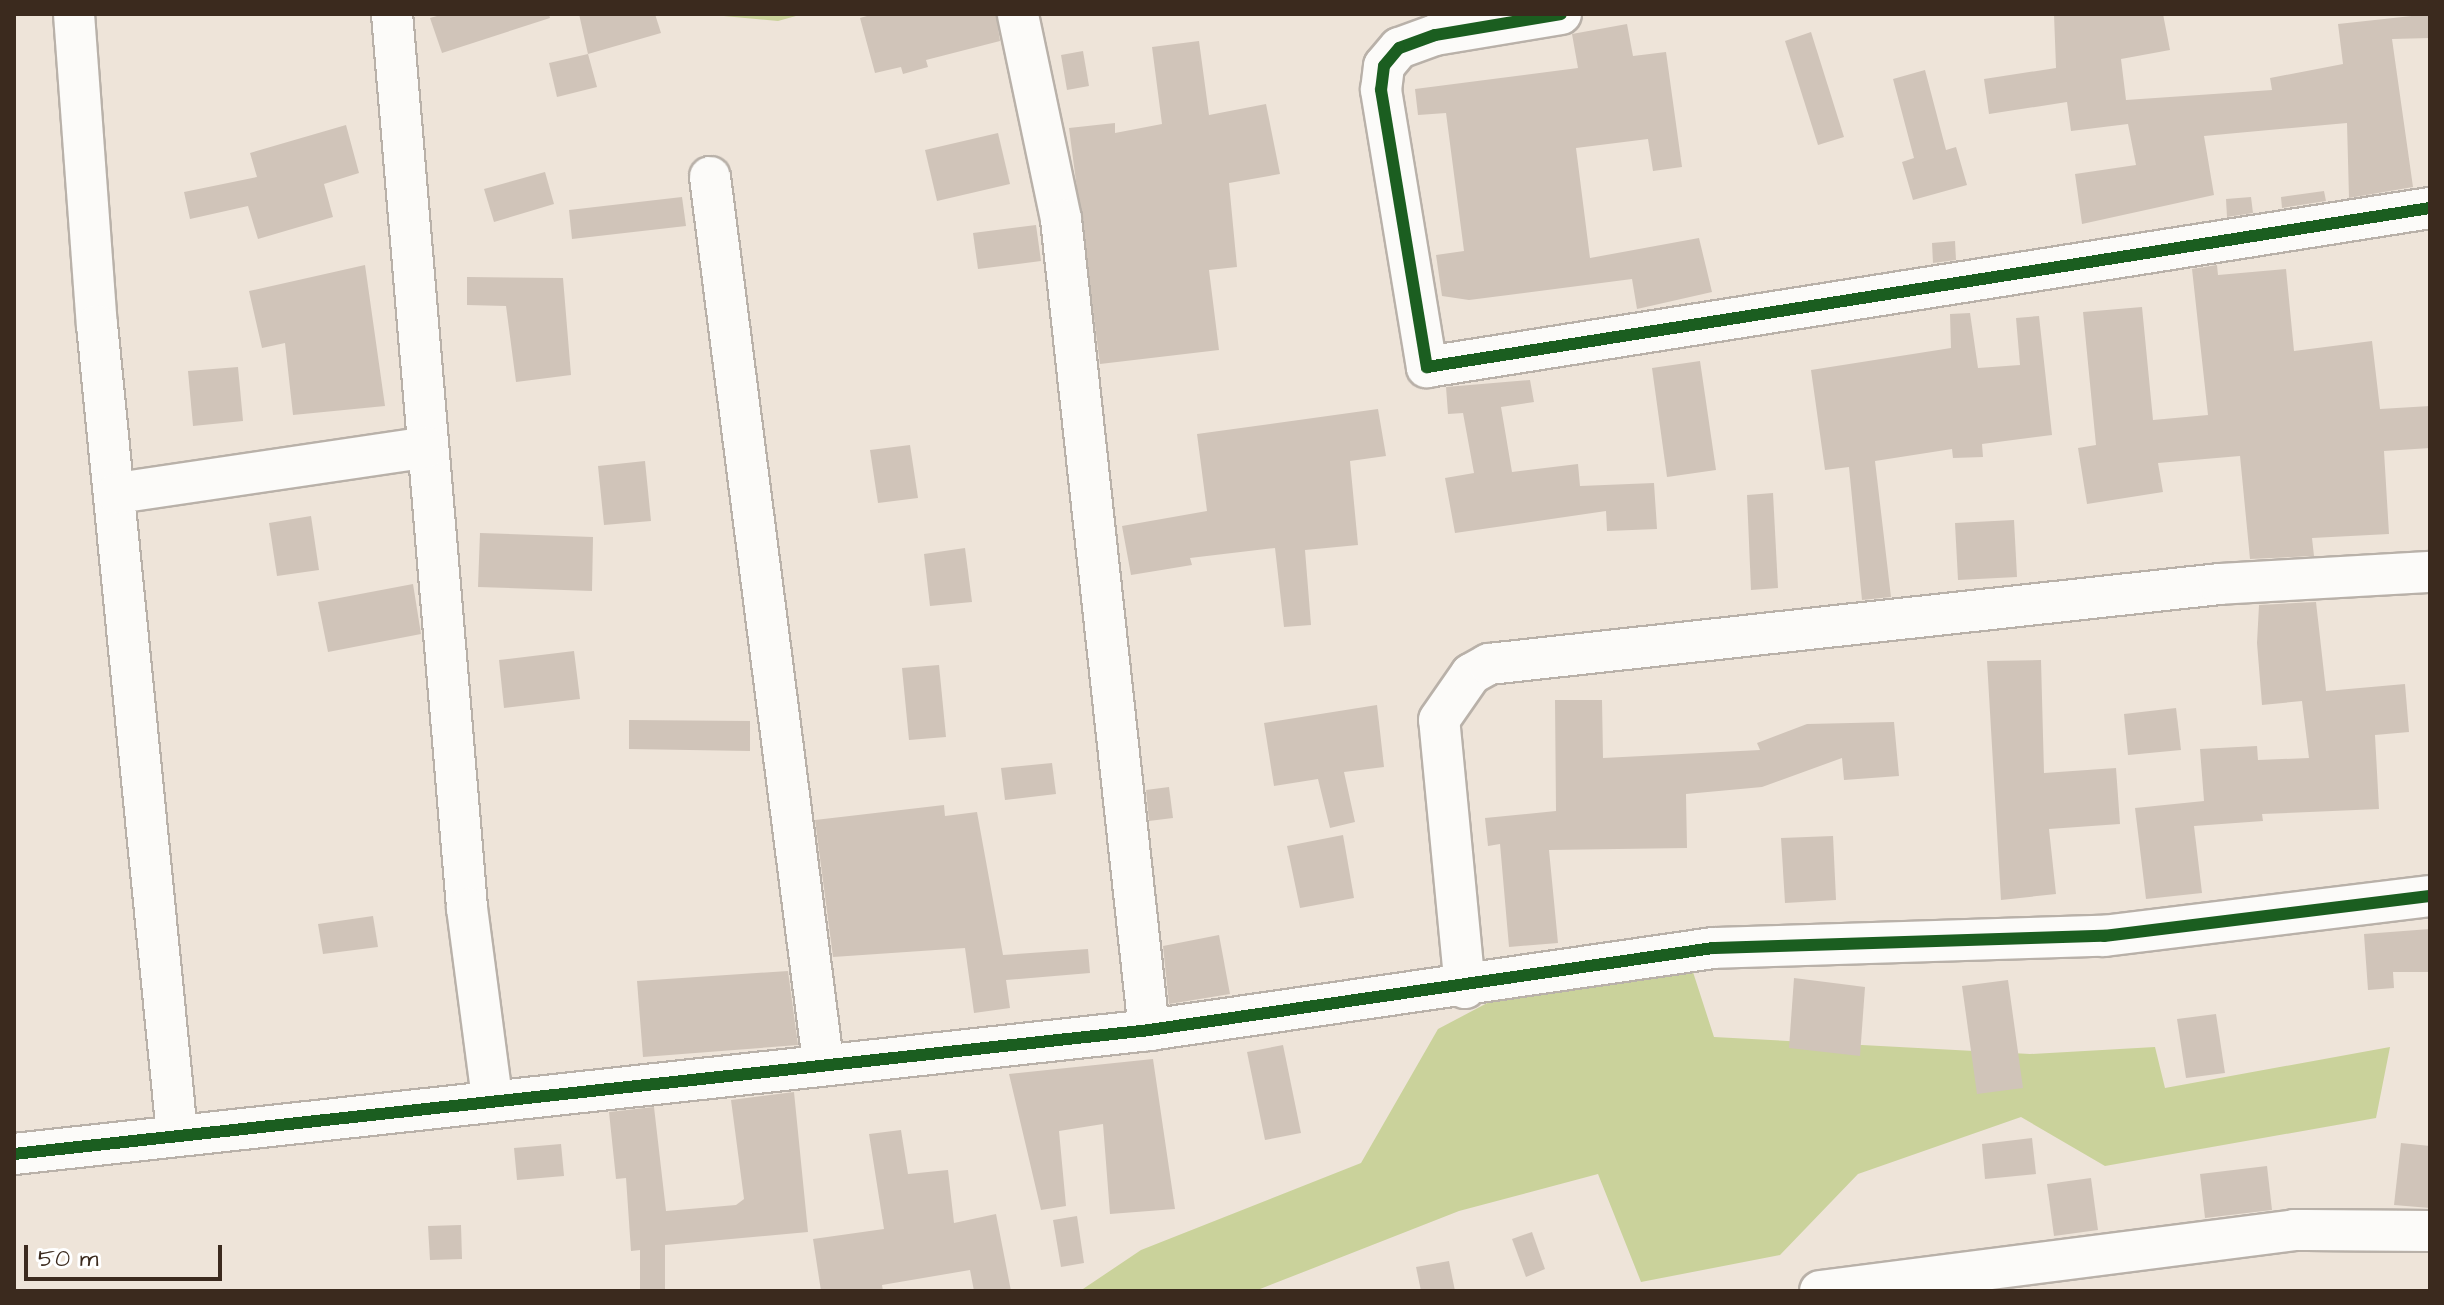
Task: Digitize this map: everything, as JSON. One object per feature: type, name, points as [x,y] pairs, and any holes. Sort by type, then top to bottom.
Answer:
[{"type":"street","points":[[74,14],[177,1134]]},
{"type":"street","points":[[392,14],[467,908],[492,1099]]},
{"type":"street","points":[[1561,14],[1435,35],[1399,48],[1384,66],[1381,90],[1427,367],[2430,208]]},
{"type":"street","points":[[1018,15],[1061,219],[1149,1030]]},
{"type":"street","points":[[710,177],[823,1062]]},
{"type":"street","points":[[117,493],[427,447]]},
{"type":"street","points":[[1465,988],[1439,720],[1452,694],[1489,664],[2219,584],[2430,572]]},
{"type":"street","points":[[14,1154],[823,1062],[1149,1030],[1465,988],[1713,948],[2104,936],[2430,896]]},
{"type":"street","points":[[1820,1291],[2294,1230],[2430,1231]]},
{"type":"green space","points":[[702,14],[803,14],[778,21]]},
{"type":"green space","points":[[1682,938],[1714,1037],[2030,1054],[2155,1047],[2165,1088],[2390,1047],[2376,1118],[2105,1166],[2021,1117],[1858,1174],[1780,1255],[1641,1282],[1598,1174],[1459,1211],[1255,1291],[1080,1291],[1141,1250],[1361,1163],[1438,1029],[1565,962]]},
{"type":"building","points":[[444,14],[549,14],[550,18],[442,53],[430,18]]},
{"type":"building","points":[[579,14],[655,14],[661,33],[588,54]]},
{"type":"building","points":[[874,14],[996,14],[1000,41],[926,60],[928,67],[903,74],[901,67],[875,73],[860,18]]},
{"type":"building","points":[[2054,14],[2163,14],[2170,50],[2121,59],[2126,100],[2272,90],[2270,78],[2343,64],[2338,24],[2430,14],[2430,38],[2392,39],[2413,187],[2349,198],[2347,123],[2204,136],[2214,195],[2082,224],[2075,174],[2136,165],[2128,124],[2071,131],[2067,102],[1989,114],[1984,79],[2056,68]]},
{"type":"building","points":[[1627,24],[1633,56],[1666,52],[1682,167],[1653,171],[1648,139],[1576,148],[1590,258],[1699,238],[1712,292],[1637,309],[1632,279],[1469,300],[1442,296],[1436,255],[1464,251],[1446,113],[1418,115],[1415,89],[1578,68],[1572,34]]},
{"type":"building","points":[[1811,32],[1844,137],[1818,145],[1785,41]]},
{"type":"building","points":[[1199,41],[1209,115],[1266,104],[1280,174],[1229,183],[1237,267],[1209,270],[1219,350],[1100,364],[1069,128],[1115,123],[1115,133],[1162,124],[1152,47]]},
{"type":"building","points":[[1083,51],[1089,86],[1067,90],[1061,55]]},
{"type":"building","points":[[588,54],[597,87],[557,97],[549,63]]},
{"type":"building","points":[[1925,70],[1946,150],[1956,147],[1967,185],[1913,200],[1902,162],[1914,158],[1893,79]]},
{"type":"building","points":[[346,125],[359,173],[324,184],[333,217],[258,239],[248,206],[190,219],[184,192],[257,177],[250,153]]},
{"type":"building","points":[[998,133],[1010,184],[937,201],[925,150]]},
{"type":"building","points":[[545,172],[554,204],[494,222],[484,189]]},
{"type":"building","points":[[2324,191],[2326,201],[2282,208],[2281,197]]},
{"type":"building","points":[[682,197],[686,226],[572,239],[569,210]]},
{"type":"building","points":[[2251,197],[2253,213],[2227,217],[2226,199]]},
{"type":"building","points":[[1036,225],[1041,261],[978,269],[973,233]]},
{"type":"building","points":[[1955,241],[1956,260],[1933,263],[1932,243]]},
{"type":"building","points":[[365,265],[385,406],[293,415],[285,343],[262,348],[249,291]]},
{"type":"building","points":[[2217,265],[2218,275],[2286,269],[2294,351],[2372,341],[2380,409],[2430,406],[2430,448],[2384,451],[2389,534],[2312,538],[2314,556],[2250,559],[2240,456],[2158,463],[2163,492],[2087,504],[2078,448],[2096,445],[2083,312],[2142,307],[2153,420],[2208,415],[2192,269]]},
{"type":"building","points":[[467,277],[563,278],[571,375],[516,382],[506,306],[467,305]]},
{"type":"building","points":[[1970,313],[1978,368],[2020,365],[2016,318],[2039,316],[2052,435],[1982,444],[1983,457],[1953,458],[1952,449],[1875,461],[1891,597],[1862,600],[1849,467],[1825,470],[1811,370],[1951,348],[1950,314]]},
{"type":"building","points":[[1700,361],[1716,470],[1667,477],[1652,368]]},
{"type":"building","points":[[238,367],[243,421],[193,426],[188,371]]},
{"type":"building","points":[[1530,380],[1534,402],[1501,407],[1512,472],[1578,464],[1580,486],[1654,483],[1657,529],[1607,531],[1606,511],[1455,533],[1445,478],[1474,473],[1463,413],[1448,414],[1446,387]]},
{"type":"building","points":[[1378,409],[1386,456],[1350,461],[1358,545],[1305,550],[1311,625],[1284,627],[1275,548],[1190,558],[1192,565],[1131,575],[1122,526],[1207,511],[1197,434]]},
{"type":"building","points":[[910,445],[918,498],[878,503],[870,450]]},
{"type":"building","points":[[645,461],[651,521],[604,525],[598,466]]},
{"type":"building","points":[[1773,493],[1778,588],[1751,590],[1747,495]]},
{"type":"building","points":[[311,516],[319,570],[277,576],[269,523]]},
{"type":"building","points":[[2014,520],[2017,577],[1958,580],[1955,523]]},
{"type":"building","points":[[480,533],[593,537],[592,591],[478,587]]},
{"type":"building","points":[[965,548],[972,602],[930,606],[924,554]]},
{"type":"building","points":[[413,584],[421,634],[328,652],[318,602]]},
{"type":"building","points":[[2316,602],[2326,691],[2405,684],[2409,732],[2375,735],[2379,809],[2262,814],[2263,821],[2194,826],[2202,893],[2146,899],[2135,808],[2204,801],[2200,749],[2257,746],[2258,760],[2309,758],[2302,701],[2262,705],[2257,643],[2259,605]]},
{"type":"building","points":[[574,651],[580,699],[504,708],[499,660]]},
{"type":"building","points":[[2041,660],[2044,773],[2116,768],[2120,824],[2049,829],[2056,894],[2001,900],[1987,661]]},
{"type":"building","points":[[939,665],[946,737],[909,740],[902,668]]},
{"type":"building","points":[[1555,700],[1602,700],[1603,758],[1760,750],[1757,743],[1807,724],[1894,722],[1899,776],[1844,780],[1842,758],[1762,787],[1686,794],[1687,848],[1549,850],[1558,943],[1509,947],[1500,844],[1488,846],[1485,818],[1556,811]]},
{"type":"building","points":[[1377,705],[1384,767],[1344,772],[1355,822],[1330,828],[1318,779],[1274,786],[1264,723]]},
{"type":"building","points":[[2176,708],[2181,750],[2128,755],[2124,714]]},
{"type":"building","points":[[629,720],[750,721],[750,751],[629,749]]},
{"type":"building","points":[[1052,763],[1056,794],[1005,800],[1001,768]]},
{"type":"building","points":[[1169,787],[1173,818],[1149,821],[1146,790]]},
{"type":"building","points":[[944,805],[945,816],[977,812],[1003,955],[1088,949],[1090,973],[1006,980],[1010,1008],[974,1013],[965,948],[833,957],[815,820]]},
{"type":"building","points":[[1343,835],[1354,898],[1300,908],[1287,846]]},
{"type":"building","points":[[1833,836],[1836,900],[1785,903],[1781,838]]},
{"type":"building","points":[[373,916],[378,947],[323,954],[318,924]]},
{"type":"building","points":[[2430,929],[2430,972],[2393,972],[2394,988],[2368,990],[2364,934]]},
{"type":"building","points":[[1219,935],[1230,994],[1169,1004],[1163,946]]},
{"type":"building","points":[[788,971],[798,1045],[643,1057],[637,981]]},
{"type":"building","points":[[1794,978],[1865,987],[1860,1056],[1789,1048]]},
{"type":"building","points":[[2008,980],[2023,1088],[1977,1094],[1962,986]]},
{"type":"building","points":[[2216,1014],[2225,1073],[2186,1078],[2177,1019]]},
{"type":"building","points":[[1283,1045],[1301,1133],[1265,1140],[1247,1052]]},
{"type":"building","points":[[1153,1059],[1175,1209],[1110,1214],[1103,1124],[1059,1131],[1066,1206],[1041,1210],[1009,1074]]},
{"type":"building","points":[[794,1092],[808,1232],[665,1245],[665,1291],[640,1291],[640,1250],[631,1251],[626,1178],[616,1179],[609,1112],[654,1107],[666,1211],[736,1205],[744,1199],[731,1100]]},
{"type":"building","points":[[901,1130],[908,1174],[948,1170],[954,1223],[996,1214],[1011,1291],[974,1291],[970,1270],[882,1285],[883,1291],[821,1291],[813,1239],[884,1229],[869,1134]]},
{"type":"building","points":[[2032,1138],[2036,1174],[1985,1179],[1982,1144]]},
{"type":"building","points":[[2401,1143],[2430,1146],[2430,1208],[2394,1205]]},
{"type":"building","points":[[561,1144],[564,1176],[517,1180],[514,1148]]},
{"type":"building","points":[[2267,1166],[2272,1210],[2205,1218],[2200,1174]]},
{"type":"building","points":[[2091,1178],[2098,1230],[2054,1236],[2047,1184]]},
{"type":"building","points":[[1077,1216],[1084,1263],[1061,1267],[1053,1220]]},
{"type":"building","points":[[461,1225],[462,1259],[430,1260],[428,1226]]},
{"type":"building","points":[[1532,1232],[1545,1269],[1526,1277],[1512,1239]]},
{"type":"building","points":[[1449,1261],[1455,1291],[1421,1291],[1416,1267]]},
{"type":"cycle path","points":[[1561,14],[1435,35],[1399,48],[1384,66],[1381,90],[1427,367],[2430,208]]},
{"type":"cycle path","points":[[14,1154],[1149,1030],[1713,948],[2104,936],[2430,896]]}]
